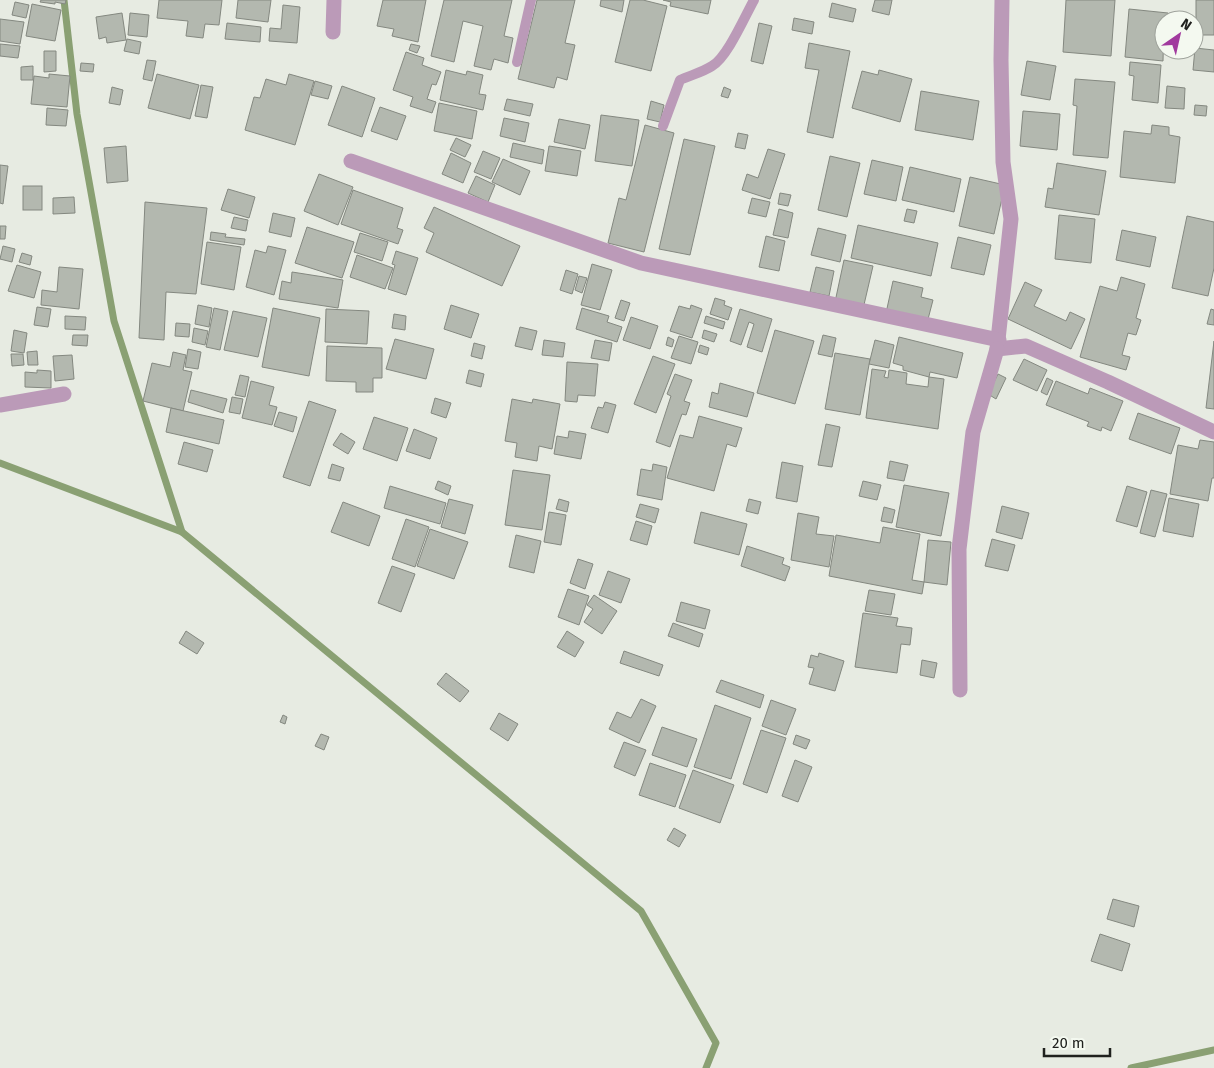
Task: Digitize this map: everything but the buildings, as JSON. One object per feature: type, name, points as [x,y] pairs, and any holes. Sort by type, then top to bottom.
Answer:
[{"type":"street","points":[[333,32],[334,0]]},
{"type":"street","points":[[960,690],[959,549],[973,432],[998,345],[1011,219],[1003,162],[1002,0]]},
{"type":"street","points":[[351,161],[641,263],[998,345],[1026,346],[1214,432]]},
{"type":"street","points":[[0,405],[64,394]]},
{"type":"lane","points":[[517,62],[531,0]]},
{"type":"lane","points":[[663,126],[680,80],[714,65],[722,56],[754,0]]},
{"type":"waterway","points":[[64,0],[77,114],[114,321],[182,532]]},
{"type":"waterway","points":[[0,463],[182,532],[641,911],[716,1043],[706,1068]]},
{"type":"waterway","points":[[1131,1068],[1214,1050]]}]
